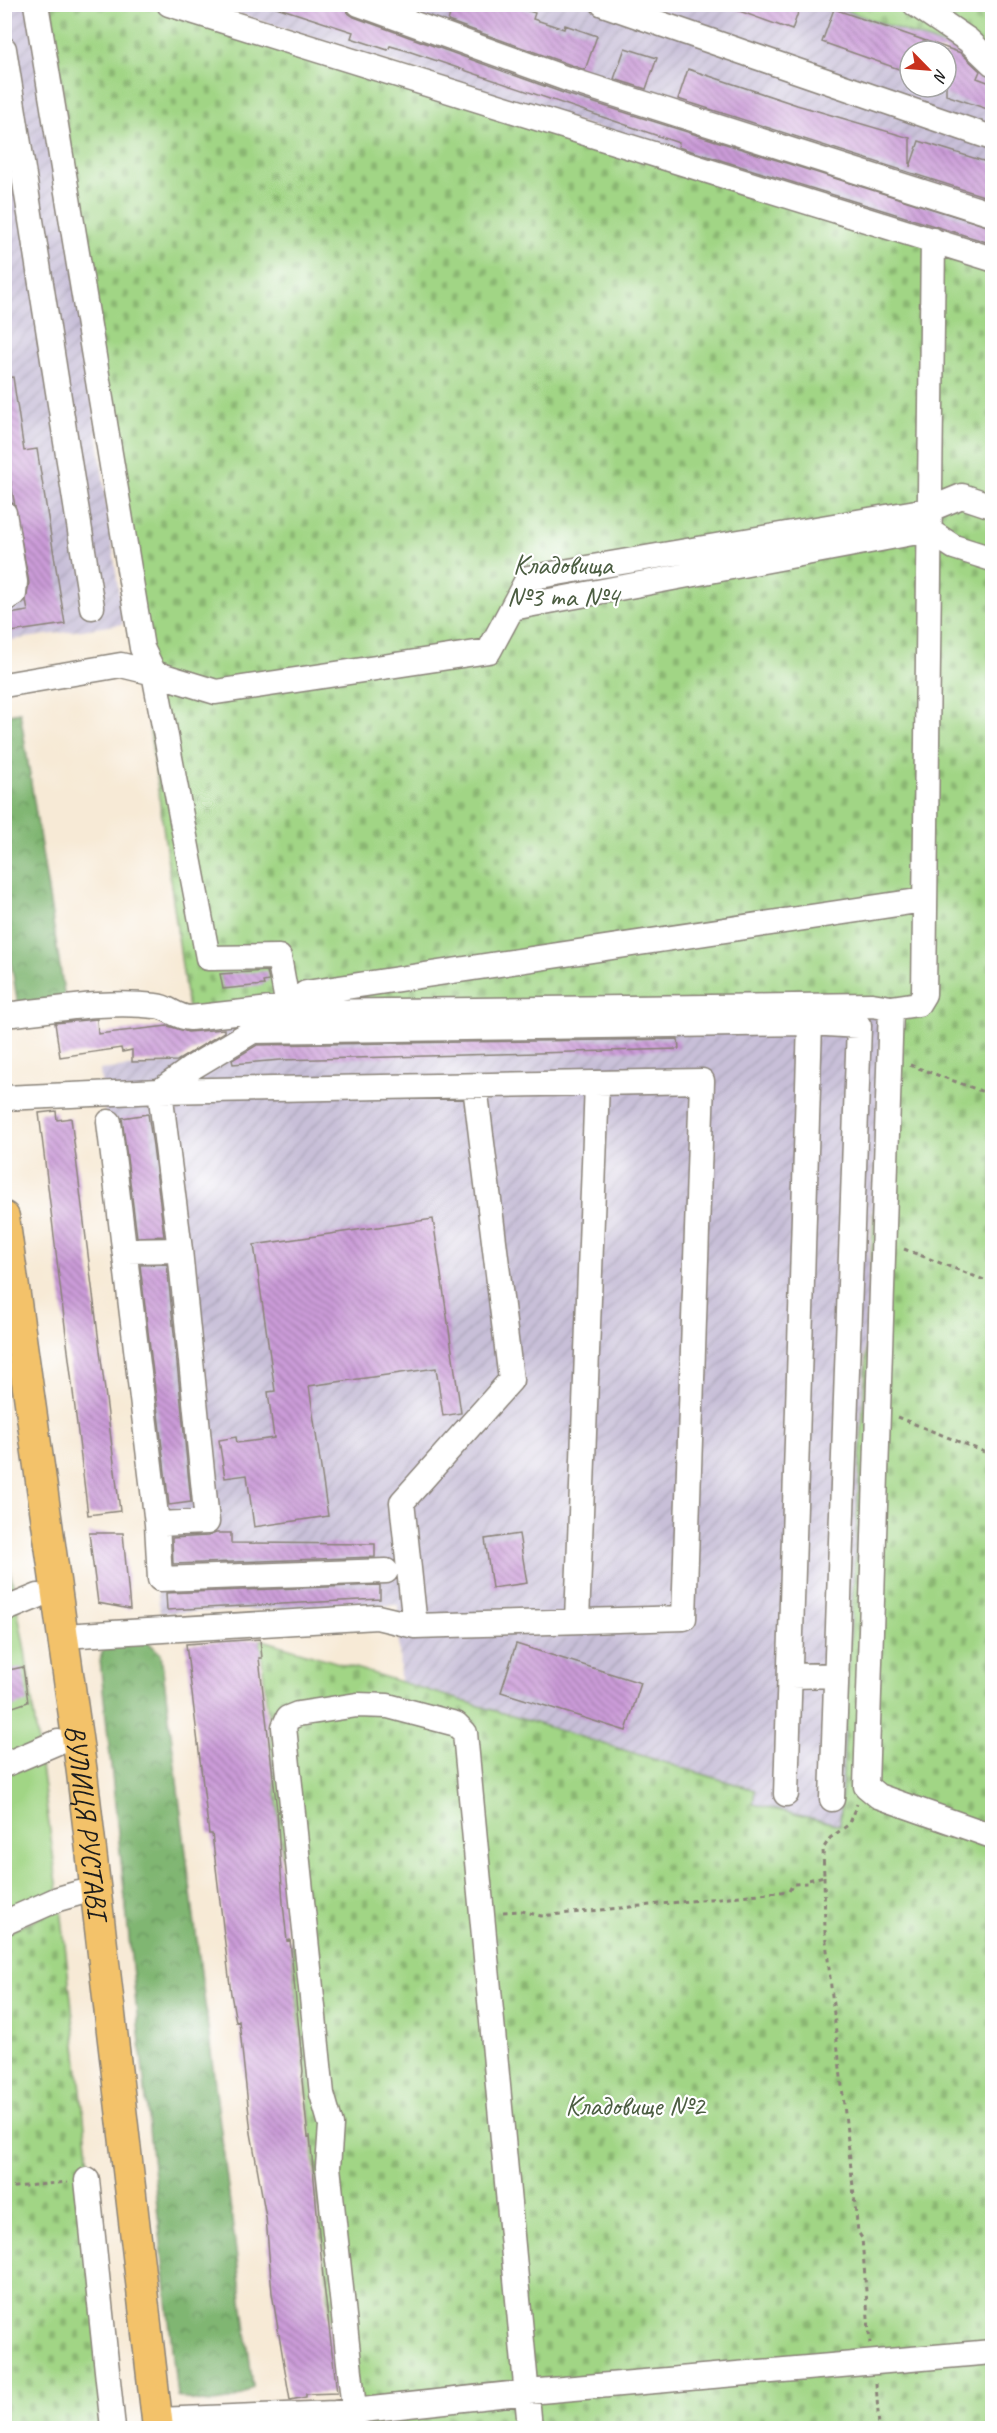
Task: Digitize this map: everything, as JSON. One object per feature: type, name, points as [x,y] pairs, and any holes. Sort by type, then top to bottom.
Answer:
[{"type":"main road","name":"ВУЛИЦЯ РУСТАВІ","points":[[4,1217],[96,1888],[158,2424]]},
{"type":"lane","points":[[36,4],[142,648],[154,673],[208,958],[279,957],[288,1006]]},
{"type":"lane","points":[[169,4],[993,259]]},
{"type":"lane","points":[[359,4],[592,87],[993,214]]},
{"type":"lane","points":[[603,4],[993,138]]},
{"type":"lane","points":[[915,4],[968,40],[993,63]]},
{"type":"lane","points":[[4,49],[92,607]]},
{"type":"lane","points":[[4,1015],[119,1003],[160,1006],[177,1017],[190,1018],[288,1006],[308,1012],[872,1005],[891,1008],[911,1006],[922,999],[933,240]]},
{"type":"lane","points":[[4,685],[121,665],[216,692],[489,651],[512,608],[928,520],[962,496],[993,506]]},
{"type":"lane","points":[[4,513],[15,582],[14,594],[4,600]]},
{"type":"lane","points":[[928,520],[954,547],[993,558]]},
{"type":"lane","points":[[288,1006],[306,993],[924,900]]},
{"type":"lane","points":[[891,1008],[866,1786],[878,1796],[993,1836]]},
{"type":"lane","points":[[786,1794],[810,1023]]},
{"type":"lane","points":[[160,1091],[193,1067],[253,1031],[810,1023],[860,1026],[832,1799]]},
{"type":"lane","points":[[4,1098],[160,1091],[702,1081],[684,1618],[415,1626],[376,1617],[63,1636]]},
{"type":"lane","points":[[577,1621],[597,1083]]},
{"type":"lane","points":[[415,1626],[402,1502],[511,1380],[475,1086]]},
{"type":"lane","points":[[157,1524],[207,1522],[180,1250],[160,1091]]},
{"type":"lane","points":[[109,1122],[157,1524],[160,1579],[386,1571]]},
{"type":"lane","points":[[126,1251],[180,1250]]},
{"type":"lane","points":[[4,1610],[38,1596]]},
{"type":"lane","points":[[790,1676],[837,1675]]},
{"type":"lane","points":[[346,2420],[328,2167],[331,2126],[322,2094],[284,1727],[288,1718],[298,1714],[357,1704],[388,1706],[456,1724],[465,1733],[530,2428]]},
{"type":"lane","points":[[4,1765],[58,1742]]},
{"type":"lane","points":[[4,1923],[79,1893]]},
{"type":"lane","points":[[87,2180],[113,2428]]},
{"type":"lane","points":[[158,2424],[346,2420],[528,2392],[993,2352]]},
{"type":"path","points":[[891,1058],[993,1095]]},
{"type":"path","points":[[885,1246],[925,1256],[993,1282]]},
{"type":"path","points":[[879,1410],[993,1455]]},
{"type":"path","points":[[870,1790],[857,1804],[848,1825],[830,1838],[823,1849],[825,1932],[858,2232],[862,2238],[871,2362],[876,2376],[879,2428]]},
{"type":"path","points":[[482,1914],[522,1911],[541,1916],[782,1893],[789,1891],[792,1884],[808,1883],[808,1880],[824,1876]]},
{"type":"path","points":[[4,2188],[87,2180]]},
{"type":"shaded area","points":[[830,4],[927,39],[898,39],[898,99],[958,99],[958,50],[985,60],[980,76],[992,81],[992,254],[210,5]]},
{"type":"shaded area","points":[[4,5],[39,5],[123,624],[5,641]]},
{"type":"shaded area","points":[[882,1014],[840,1825],[752,1804],[754,1789],[400,1681],[398,1605],[160,1613],[100,1070],[199,1059],[224,1039],[222,1020]]},
{"type":"green space","name":"Кладовища №3 та №4","points":[[51,5],[158,5],[992,259],[992,2428],[342,2428],[260,1639],[755,1790],[753,1804],[840,1825],[883,1051],[882,1014],[190,1024]]},
{"type":"green space","points":[[830,5],[992,5],[992,81],[980,76],[985,60],[958,50],[958,39],[926,39]]},
{"type":"green space","points":[[20,712],[65,999],[18,1006],[5,923],[4,715]]},
{"type":"green space","points":[[4,1537],[25,1650],[58,1890],[4,1914]]},
{"type":"green space","points":[[125,1639],[149,1643],[161,1654],[253,2387],[235,2399],[216,2403],[177,2396],[100,1660],[104,1646]]},
{"type":"green space","points":[[61,1908],[118,2428],[5,2428],[4,1934]]},
{"type":"building","points":[[277,4],[345,4],[348,13],[354,17],[566,94],[993,228],[993,244],[678,147],[679,143],[408,51],[390,46],[388,50],[351,38],[353,32],[276,7]]},
{"type":"building","points":[[453,4],[508,4],[535,13],[533,19],[564,29],[565,25],[597,36],[585,70],[448,21]]},
{"type":"building","points":[[728,4],[801,4],[792,30],[728,7]]},
{"type":"building","points":[[834,9],[921,39],[898,39],[898,69],[822,42]]},
{"type":"building","points":[[625,48],[657,58],[646,89],[614,79]]},
{"type":"building","points":[[958,52],[980,71],[977,78],[993,84],[993,111],[958,99]]},
{"type":"building","points":[[688,69],[797,105],[910,138],[910,167],[919,141],[993,164],[993,199],[678,99]]},
{"type":"building","points":[[13,377],[24,451],[37,449],[65,624],[4,633],[4,615],[28,611],[26,601],[29,583],[4,446],[4,378]]},
{"type":"building","points":[[267,971],[269,981],[263,982],[264,985],[223,989],[220,974]]},
{"type":"building","points":[[97,1019],[98,1034],[168,1026],[188,1032],[224,1029],[224,1032],[177,1061],[132,1062],[132,1050],[122,1052],[121,1048],[60,1057],[55,1023]]},
{"type":"building","points":[[678,1039],[679,1049],[281,1060],[233,1064],[232,1060],[257,1045]]},
{"type":"building","points":[[56,1111],[57,1120],[71,1118],[120,1511],[88,1515],[39,1113]]},
{"type":"building","points":[[148,1114],[164,1236],[137,1237],[122,1118]]},
{"type":"building","points":[[433,1219],[461,1413],[443,1416],[436,1368],[309,1386],[328,1516],[254,1527],[247,1475],[225,1478],[219,1440],[236,1437],[237,1443],[274,1438],[268,1392],[275,1391],[254,1245]]},
{"type":"building","points":[[167,1264],[191,1502],[169,1505],[140,1265]]},
{"type":"building","points":[[89,1533],[123,1533],[130,1609],[98,1603]]},
{"type":"building","points":[[216,1533],[231,1533],[231,1543],[375,1544],[375,1557],[173,1564],[172,1538],[208,1536]]},
{"type":"building","points":[[519,1534],[527,1583],[492,1588],[485,1539]]},
{"type":"building","points":[[380,1585],[380,1599],[167,1610],[166,1593]]},
{"type":"building","points":[[260,1639],[262,1658],[259,1658],[277,1810],[283,1903],[287,1941],[290,1940],[302,2080],[337,2393],[306,2394],[306,2397],[290,2400],[272,2293],[266,2217],[251,2133],[239,2021],[236,2022],[231,1994],[186,1644]]},
{"type":"building","points":[[516,1644],[641,1683],[626,1731],[501,1692]]},
{"type":"building","points":[[23,1667],[28,1702],[4,1710],[4,1671]]},
{"type":"park label","name":"Кладовище №2","points":[[635,2105]]}]
